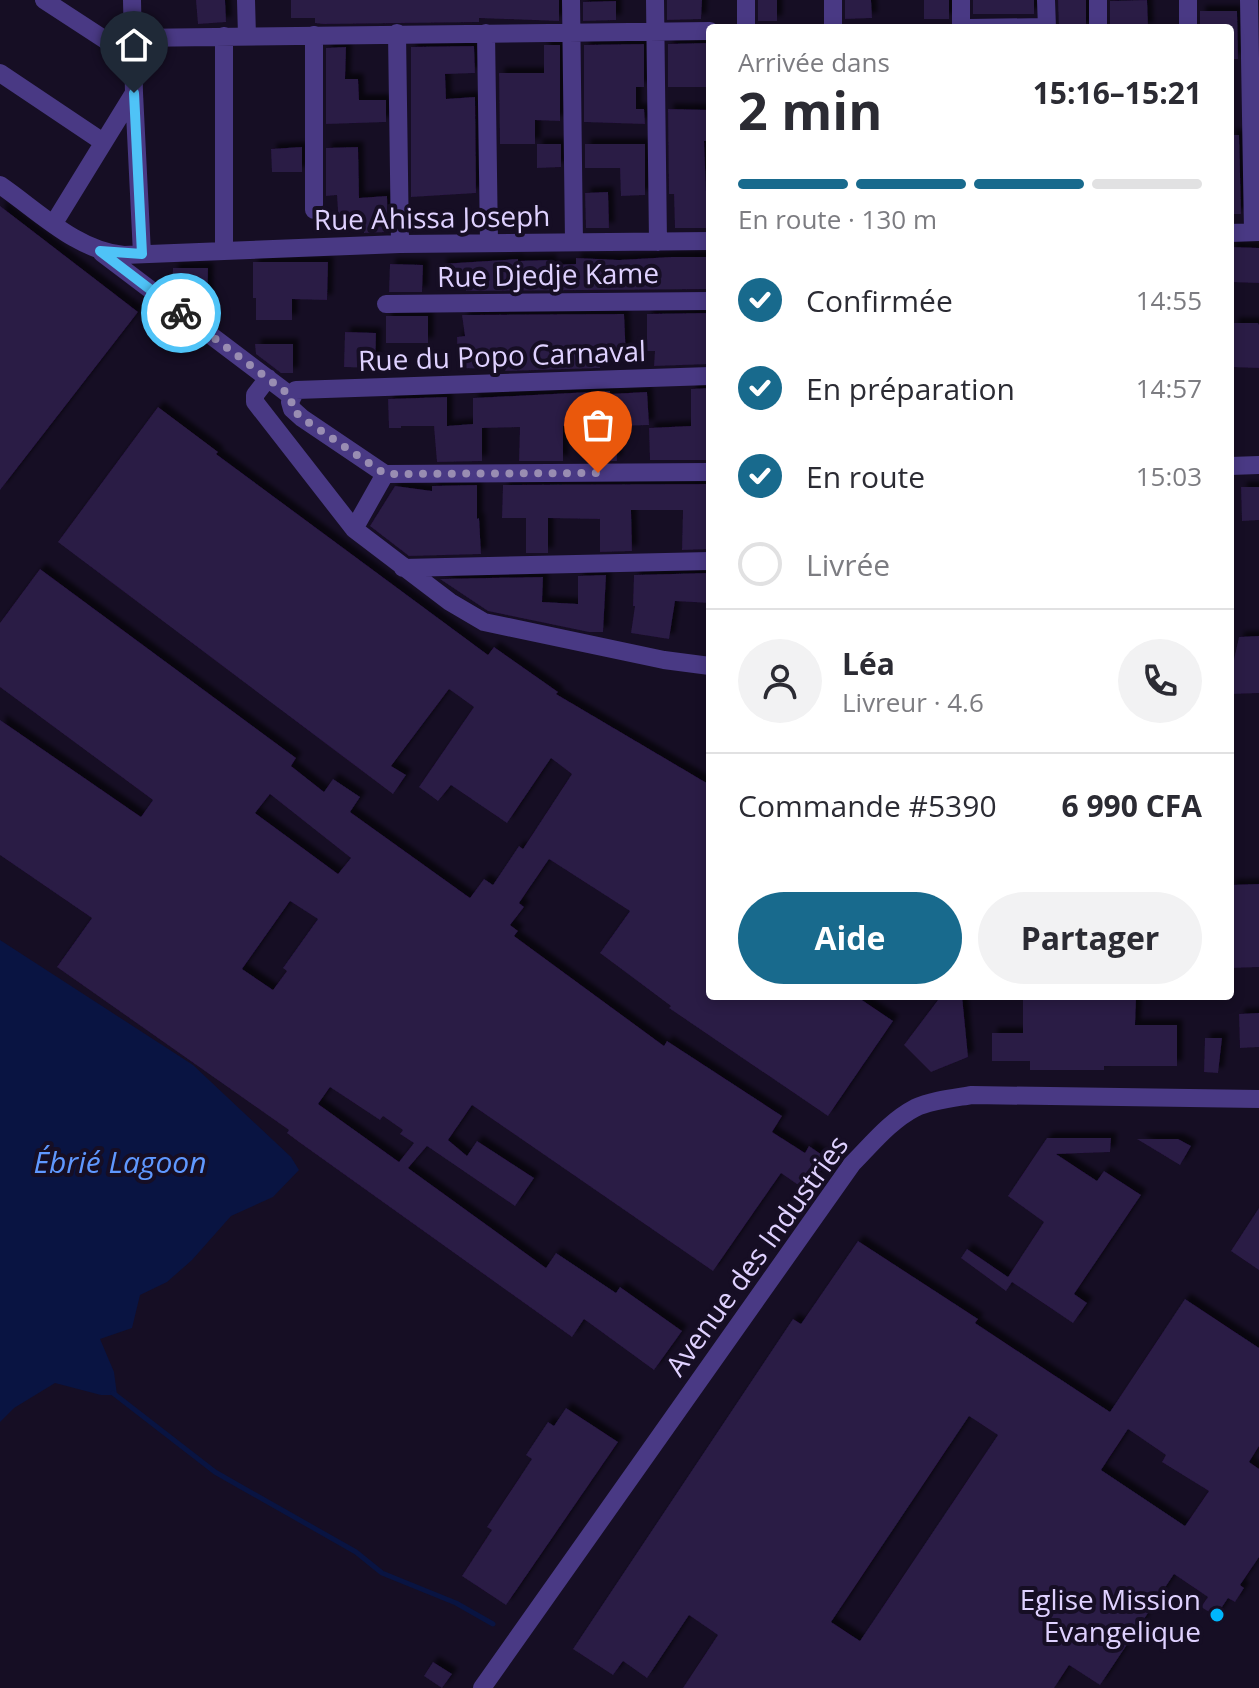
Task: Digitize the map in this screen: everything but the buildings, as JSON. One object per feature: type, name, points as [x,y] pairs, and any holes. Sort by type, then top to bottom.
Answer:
[{"type":"street","points":[[44,0],[133,58]]},
{"type":"street","points":[[132,0],[134,93],[149,254]]},
{"type":"street","points":[[246,0],[247,36]]},
{"type":"street","points":[[571,0],[574,242]]},
{"type":"street","points":[[655,0],[658,242]]},
{"type":"street","points":[[746,0],[746,24]]},
{"type":"street","points":[[833,0],[833,24]]},
{"type":"street","points":[[961,0],[961,24]]},
{"type":"street","points":[[1046,0],[1047,24]]},
{"type":"street","points":[[1098,0],[1098,24]]},
{"type":"street","points":[[1188,0],[1188,24]]},
{"type":"street","points":[[1234,233],[1256,232],[1249,0]]},
{"type":"street","points":[[133,38],[706,31]]},
{"type":"street","points":[[397,33],[400,244]]},
{"type":"street","points":[[486,33],[489,243]]},
{"type":"street","points":[[314,35],[314,210]]},
{"type":"street","points":[[224,36],[224,250]]},
{"type":"street","points":[[0,73],[103,142]]},
{"type":"street","points":[[54,223],[134,93]]},
{"type":"street","points":[[0,185],[100,251],[268,378],[294,393],[292,409],[302,418],[388,474],[706,472]]},
{"type":"street","name":"Rue Ahissa Joseph","points":[[100,251],[149,254],[400,244],[706,241]]},
{"type":"street","name":"Rue Djedje Kame","points":[[386,304],[706,301]]},
{"type":"street","name":"Rue du Popo Carnaval","points":[[294,393],[706,376]]},
{"type":"street","points":[[268,378],[255,395],[255,402],[354,529],[450,602],[484,622],[664,660],[706,665]]},
{"type":"street","points":[[1234,466],[1259,465]]},
{"type":"street","points":[[354,529],[388,474]]},
{"type":"street","points":[[403,568],[706,561]]},
{"type":"street","name":"Avenue des Industries","points":[[482,1688],[852,1164],[883,1132],[915,1108],[972,1095],[1259,1099]]},
{"type":"water","name":"Ébrié Lagoon","points":[[0,940],[193,1065],[291,1157],[299,1170],[273,1197],[231,1216],[192,1260],[167,1282],[140,1295],[132,1328],[100,1339],[114,1372],[117,1395],[101,1395],[55,1383],[14,1408],[0,1422]]},
{"type":"waterway","points":[[113,1393],[215,1472],[356,1552],[382,1573],[456,1603],[493,1624]]},
{"type":"way so far","points":[[181,313],[291,396],[292,409],[302,418],[381,473],[598,473]]},
{"type":"place","name":"Eglise Mission Evangelique","points":[[1217,1615]]},
{"type":"route","points":[[134,93],[142,254],[100,251],[181,313]]}]
